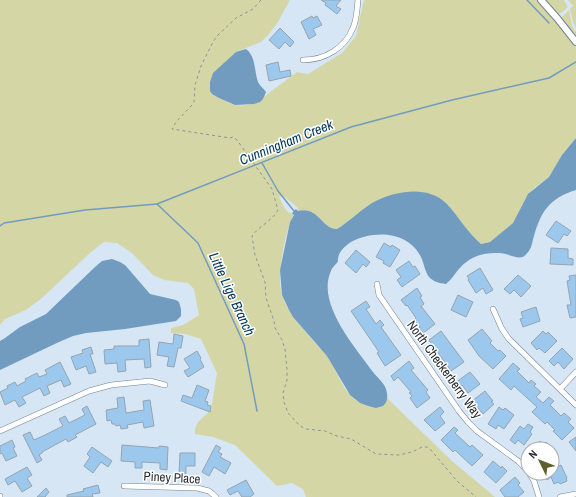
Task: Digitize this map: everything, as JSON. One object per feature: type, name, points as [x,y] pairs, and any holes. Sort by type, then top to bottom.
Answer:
[{"type":"street","points":[[303,60],[328,55],[342,44],[353,28],[358,0]]},
{"type":"street","points":[[541,0],[576,42]]},
{"type":"street","name":"North Checkerberry Way","points":[[377,284],[380,295],[463,416],[477,431],[520,463]]},
{"type":"street","points":[[493,309],[502,329],[509,339],[576,405]]},
{"type":"street","points":[[560,389],[576,372]]},
{"type":"street","points":[[0,431],[89,390],[100,387],[150,381],[165,385]]},
{"type":"street","name":"North Checkerberry Way","points":[[533,481],[537,489],[538,497]]},
{"type":"street","name":"Piney Place","points":[[124,486],[197,488],[209,491],[216,497]]},
{"type":"street","points":[[560,497],[576,494]]},
{"type":"path","points":[[261,0],[253,9],[236,18],[217,36],[201,66],[195,85],[194,102],[176,122],[172,129],[230,138],[233,137],[272,189],[278,210],[275,215],[254,232],[252,236],[255,255],[265,282],[266,298],[274,325],[284,344],[287,380],[283,393],[284,402],[288,413],[303,428],[325,431],[337,436],[351,439],[376,454],[399,455],[412,452],[422,447],[428,447],[457,481],[476,497]]},
{"type":"green space","points":[[0,0],[290,0],[278,22],[269,34],[261,42],[236,52],[210,82],[210,91],[230,103],[236,105],[248,105],[263,99],[297,72],[308,74],[342,53],[356,36],[364,0],[537,0],[554,19],[576,48],[576,138],[562,155],[549,177],[533,189],[525,199],[513,223],[490,242],[481,244],[471,235],[447,204],[433,195],[426,193],[410,192],[379,200],[337,229],[327,225],[311,212],[305,210],[298,211],[298,208],[286,198],[279,196],[287,210],[291,214],[294,214],[287,231],[282,254],[280,277],[282,295],[292,315],[328,356],[342,383],[351,396],[358,402],[371,407],[380,407],[384,405],[387,398],[452,461],[495,497],[306,497],[303,489],[292,483],[277,486],[235,445],[213,437],[195,434],[195,428],[198,422],[211,410],[217,373],[201,339],[185,334],[171,333],[171,328],[183,325],[199,315],[194,289],[188,283],[164,280],[153,275],[132,253],[117,243],[104,242],[91,252],[42,298],[26,310],[5,319],[0,325]]},
{"type":"green space","points":[[545,0],[564,0],[568,7],[558,14]]},
{"type":"green space","points":[[568,0],[576,0],[576,29],[570,9],[573,6]]},
{"type":"green space","points":[[569,10],[572,26],[576,32],[576,37],[561,18]]},
{"type":"water","points":[[246,49],[252,56],[258,82],[266,92],[260,102],[254,104],[235,105],[212,94],[210,91],[210,82],[213,73],[236,52]]},
{"type":"water","points":[[576,138],[576,190],[559,197],[548,207],[540,219],[530,250],[523,257],[499,253],[487,253],[476,256],[462,265],[446,284],[437,282],[429,277],[426,273],[421,257],[415,248],[408,242],[390,235],[360,238],[351,242],[342,250],[338,261],[332,268],[328,284],[329,297],[333,310],[348,337],[387,391],[386,402],[383,406],[376,408],[360,403],[350,395],[327,356],[293,317],[282,295],[280,270],[290,222],[294,215],[292,213],[296,209],[298,211],[305,210],[311,212],[327,225],[337,229],[367,206],[380,199],[400,193],[420,192],[439,198],[447,204],[471,235],[481,244],[490,242],[513,223],[528,194],[549,177],[562,155]]},
{"type":"water","points":[[112,259],[125,265],[150,294],[179,302],[181,316],[176,321],[73,336],[0,370],[0,341],[20,327],[46,314],[102,261]]},
{"type":"building","points":[[321,0],[341,0],[336,6],[341,9],[337,14]]},
{"type":"building","points":[[312,16],[313,18],[317,16],[322,25],[313,29],[316,35],[309,39],[301,22]]},
{"type":"building","points":[[280,28],[294,42],[290,47],[285,42],[279,49],[269,40]]},
{"type":"building","points":[[278,62],[280,72],[290,70],[291,76],[269,81],[266,65]]},
{"type":"building","points":[[556,221],[571,231],[567,236],[564,234],[558,243],[546,235]]},
{"type":"building","points":[[384,243],[391,247],[392,245],[400,250],[390,267],[383,263],[384,261],[376,257]]},
{"type":"building","points":[[551,248],[568,249],[568,258],[573,259],[573,265],[550,264]]},
{"type":"building","points":[[356,250],[370,262],[366,267],[363,264],[356,273],[345,263]]},
{"type":"building","points":[[409,261],[413,267],[415,266],[420,274],[402,287],[397,280],[401,277],[396,270]]},
{"type":"building","points":[[480,268],[493,290],[486,294],[483,288],[476,293],[467,276]]},
{"type":"building","points":[[518,275],[531,286],[521,297],[514,290],[510,294],[504,289]]},
{"type":"building","points":[[576,275],[576,317],[570,318],[567,305],[571,305],[567,281],[570,280],[569,276]]},
{"type":"building","points":[[417,288],[422,296],[420,297],[424,304],[421,306],[435,324],[422,334],[418,329],[420,327],[414,320],[416,318],[407,305],[406,306],[401,300]]},
{"type":"building","points":[[458,295],[473,302],[466,317],[451,310]]},
{"type":"building","points":[[366,301],[370,307],[366,309],[376,324],[380,320],[384,325],[381,327],[401,355],[385,366],[377,353],[379,352],[351,311]]},
{"type":"building","points":[[536,307],[540,321],[523,327],[520,319],[523,318],[521,312]]},
{"type":"building","points":[[482,329],[492,341],[490,343],[506,356],[493,369],[479,356],[468,340]]},
{"type":"building","points":[[441,331],[464,362],[451,371],[429,340]]},
{"type":"building","points":[[543,331],[546,334],[548,332],[557,341],[545,353],[539,348],[537,350],[531,343]]},
{"type":"building","points":[[174,334],[183,336],[181,348],[178,348],[174,367],[167,366],[169,357],[157,355],[159,342],[173,344]]},
{"type":"building","points":[[149,339],[151,367],[145,368],[144,359],[125,360],[126,371],[118,372],[117,363],[105,364],[104,350],[114,349],[114,346],[139,346],[139,340]]},
{"type":"building","points":[[91,347],[93,354],[90,354],[96,372],[89,374],[86,366],[76,370],[71,357],[83,353],[82,350]]},
{"type":"building","points":[[562,348],[573,359],[564,369],[558,362],[554,366],[549,361]]},
{"type":"building","points":[[197,351],[204,367],[188,377],[184,371],[190,368],[184,359]]},
{"type":"building","points":[[409,361],[414,368],[411,370],[428,390],[426,392],[430,398],[417,408],[410,398],[412,396],[409,393],[411,392],[398,377],[394,381],[391,376]]},
{"type":"building","points":[[60,362],[71,384],[64,387],[61,380],[47,386],[50,393],[44,396],[40,388],[22,397],[26,403],[19,407],[15,400],[5,405],[0,392],[8,388],[7,386],[15,382],[17,386],[26,381],[25,379],[37,373],[39,377],[47,374],[45,370]]},
{"type":"building","points":[[513,363],[520,369],[517,371],[529,383],[531,380],[536,384],[534,386],[541,392],[536,397],[543,403],[549,397],[554,401],[550,405],[561,416],[564,413],[571,419],[568,422],[574,428],[562,440],[547,422],[545,424],[532,412],[537,407],[514,386],[511,390],[499,379]]},
{"type":"building","points":[[470,372],[480,384],[468,393],[462,385],[459,388],[455,383]]},
{"type":"building","points":[[197,385],[209,390],[205,401],[208,402],[207,405],[211,406],[210,412],[181,401],[183,395],[192,398]]},
{"type":"building","points":[[485,391],[493,401],[491,402],[494,404],[483,414],[472,401]]},
{"type":"building","points":[[124,397],[126,413],[144,410],[143,401],[150,400],[154,426],[144,428],[143,422],[127,425],[128,428],[121,429],[120,425],[116,426],[115,424],[112,424],[111,420],[107,421],[106,410],[118,408],[117,398]]},
{"type":"building","points":[[87,406],[96,424],[75,435],[77,437],[68,442],[66,439],[42,452],[39,455],[42,460],[37,463],[23,435],[30,432],[34,440],[63,426],[59,419],[65,416],[69,423],[85,415],[82,409]]},
{"type":"building","points":[[440,407],[444,412],[440,416],[445,423],[435,431],[424,420]]},
{"type":"building","points":[[499,407],[503,410],[505,408],[514,415],[504,429],[498,425],[496,429],[488,424]]},
{"type":"building","points":[[528,424],[533,427],[530,432],[532,434],[527,441],[520,442],[518,440],[515,444],[510,440],[520,426],[524,429]]},
{"type":"building","points":[[454,427],[458,430],[455,433],[470,447],[472,445],[483,455],[472,466],[455,450],[453,452],[441,440]]},
{"type":"building","points":[[576,437],[576,451],[569,442]]},
{"type":"building","points":[[12,440],[15,447],[13,448],[17,456],[6,461],[2,453],[0,454],[0,446]]},
{"type":"building","points":[[122,445],[159,448],[159,446],[168,447],[167,470],[160,469],[160,463],[142,462],[142,468],[135,468],[135,462],[121,461]]},
{"type":"building","points":[[216,445],[221,448],[218,452],[222,454],[220,457],[231,463],[225,474],[214,467],[209,476],[202,472]]},
{"type":"building","points":[[92,447],[112,461],[108,467],[101,462],[93,473],[84,466],[90,457],[87,454]]},
{"type":"building","points":[[180,453],[195,453],[195,466],[186,466],[186,474],[179,474]]},
{"type":"building","points":[[493,461],[507,471],[496,483],[484,472]]},
{"type":"building","points":[[560,466],[567,478],[567,481],[560,484],[558,482],[554,484],[553,481],[560,481]]},
{"type":"building","points":[[27,467],[32,475],[27,478],[32,486],[22,492],[15,481],[8,485],[5,479]]},
{"type":"building","points":[[515,477],[520,483],[518,485],[524,492],[518,497],[505,497],[500,490]]},
{"type":"building","points":[[246,480],[254,494],[250,497],[242,497],[238,491],[230,495],[227,490]]},
{"type":"building","points":[[98,485],[100,493],[92,494],[93,497],[67,497],[67,495],[84,491],[83,489]]},
{"type":"building","points":[[46,488],[49,492],[45,497],[37,497]]},
{"type":"waterway","points":[[527,0],[549,23]]},
{"type":"waterway","name":"Cunningham Creek","points":[[0,226],[4,223],[85,210],[157,204],[351,127],[452,100],[549,78],[576,62]]},
{"type":"waterway","points":[[262,163],[278,191],[294,211]]},
{"type":"waterway","name":"Little Lige Branch","points":[[157,204],[198,243],[244,344],[257,411]]}]
